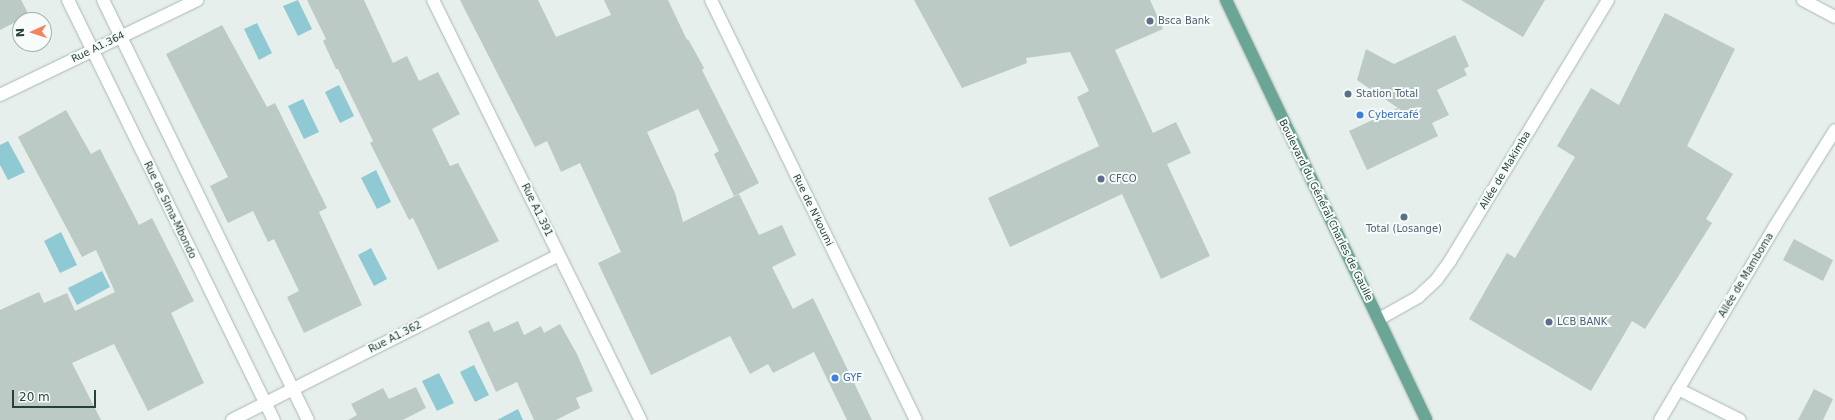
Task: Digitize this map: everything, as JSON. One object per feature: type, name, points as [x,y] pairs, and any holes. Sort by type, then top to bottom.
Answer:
[{"type":"main road","name":"Boulevard du Général Charles de Gaulle","points":[[1226,0],[1426,420]]},
{"type":"street","name":"Rue de SIma-Mbondo","points":[[68,0],[274,420]]},
{"type":"street","points":[[102,0],[121,36],[308,420]]},
{"type":"street","name":"Rue A1.364","points":[[0,95],[197,0]]},
{"type":"street","name":"Rue A1.391","points":[[433,0],[641,420]]},
{"type":"street","name":"Rue de N'koumi","points":[[711,0],[916,420]]},
{"type":"street","name":"Allée de Makimba","points":[[1379,319],[1418,297],[1437,279],[1608,0]]},
{"type":"street","points":[[1803,0],[1835,17]]},
{"type":"street","name":"Allée de Mamboma","points":[[1660,420],[1835,130]]},
{"type":"street","name":"Rue A1.362","points":[[232,420],[559,255]]},
{"type":"street","points":[[1678,389],[1740,420]]},
{"type":"water","points":[[298,0],[312,29],[298,36],[283,6]]},
{"type":"water","points":[[257,23],[272,53],[259,60],[244,29]]},
{"type":"water","points":[[339,85],[354,116],[340,123],[325,92]]},
{"type":"water","points":[[303,99],[319,132],[304,139],[288,106]]},
{"type":"water","points":[[8,141],[25,172],[8,180],[0,165],[0,145]]},
{"type":"water","points":[[376,170],[391,202],[377,209],[361,178]]},
{"type":"water","points":[[61,232],[77,265],[60,273],[44,241]]},
{"type":"water","points":[[371,248],[387,279],[374,286],[358,255]]},
{"type":"water","points":[[102,271],[110,287],[77,305],[68,288]]},
{"type":"water","points":[[474,365],[489,395],[475,402],[460,372]]},
{"type":"water","points":[[439,373],[454,403],[437,411],[422,381]]},
{"type":"water","points":[[518,409],[523,420],[497,420]]},
{"type":"building","points":[[0,0],[21,0],[27,12],[12,12],[12,24],[0,30]]},
{"type":"building","points":[[307,0],[364,0],[393,63],[407,56],[419,81],[438,72],[460,114],[432,129],[450,166],[458,163],[499,241],[438,270],[413,218],[409,220],[370,143],[373,141],[338,69],[336,69],[323,41],[326,39]]},
{"type":"building","points":[[460,0],[538,0],[556,37],[611,15],[604,0],[668,0],[687,40],[688,39],[704,68],[702,70],[759,183],[734,196],[714,154],[719,151],[698,109],[647,132],[675,193],[683,222],[739,194],[759,235],[782,225],[796,255],[772,267],[793,309],[813,298],[872,420],[847,420],[814,352],[773,373],[768,364],[750,374],[730,336],[651,375],[598,263],[621,252],[580,163],[561,172],[547,141],[535,147]]},
{"type":"building","points":[[914,0],[1150,0],[1163,29],[1115,50],[1153,133],[1176,122],[1191,153],[1167,164],[1210,256],[1161,279],[1122,194],[1010,247],[988,198],[1099,146],[1077,97],[1089,91],[1070,52],[1026,58],[1027,63],[962,88]]},
{"type":"building","points":[[1461,0],[1545,0],[1523,37]]},
{"type":"building","points":[[1665,13],[1735,49],[1687,146],[1733,174],[1706,219],[1712,223],[1645,329],[1632,321],[1591,391],[1469,319],[1507,253],[1515,258],[1575,157],[1557,146],[1591,88],[1619,105]]},
{"type":"building","points":[[222,25],[267,107],[275,103],[327,208],[319,212],[362,305],[304,333],[287,297],[299,291],[274,239],[268,242],[253,211],[228,223],[210,186],[228,177],[166,54]]},
{"type":"building","points":[[1455,35],[1469,66],[1464,69],[1467,75],[1437,90],[1449,115],[1432,123],[1438,136],[1367,170],[1349,131],[1398,108],[1357,80],[1366,49],[1394,64]]},
{"type":"building","points":[[66,110],[91,154],[100,149],[139,225],[152,218],[194,301],[171,313],[204,383],[148,411],[114,344],[72,363],[101,420],[0,420],[0,310],[39,292],[44,303],[67,293],[75,311],[115,292],[96,250],[82,257],[18,137]]},
{"type":"building","points":[[1794,239],[1833,260],[1823,281],[1783,260]]},
{"type":"building","points":[[489,321],[494,332],[518,321],[524,335],[541,326],[544,333],[560,324],[577,354],[593,391],[576,398],[580,408],[556,420],[534,420],[517,382],[496,392],[468,331]]},
{"type":"building","points":[[416,387],[426,408],[403,420],[348,420],[357,415],[351,404],[383,388],[389,399]]},
{"type":"building","points":[[1814,389],[1833,399],[1823,420],[1798,420]]},
{"type":"place","name":"Bsca Bank","points":[[1150,21]]},
{"type":"place","name":"Station Total","points":[[1348,94]]},
{"type":"place","name":"Cybercafé","points":[[1360,115]]},
{"type":"place","name":"CFCO","points":[[1101,179]]},
{"type":"place","name":"Total (Losange)","points":[[1404,217]]},
{"type":"place","name":"LCB BANK","points":[[1549,322]]},
{"type":"place","name":"GYF","points":[[835,378]]}]
